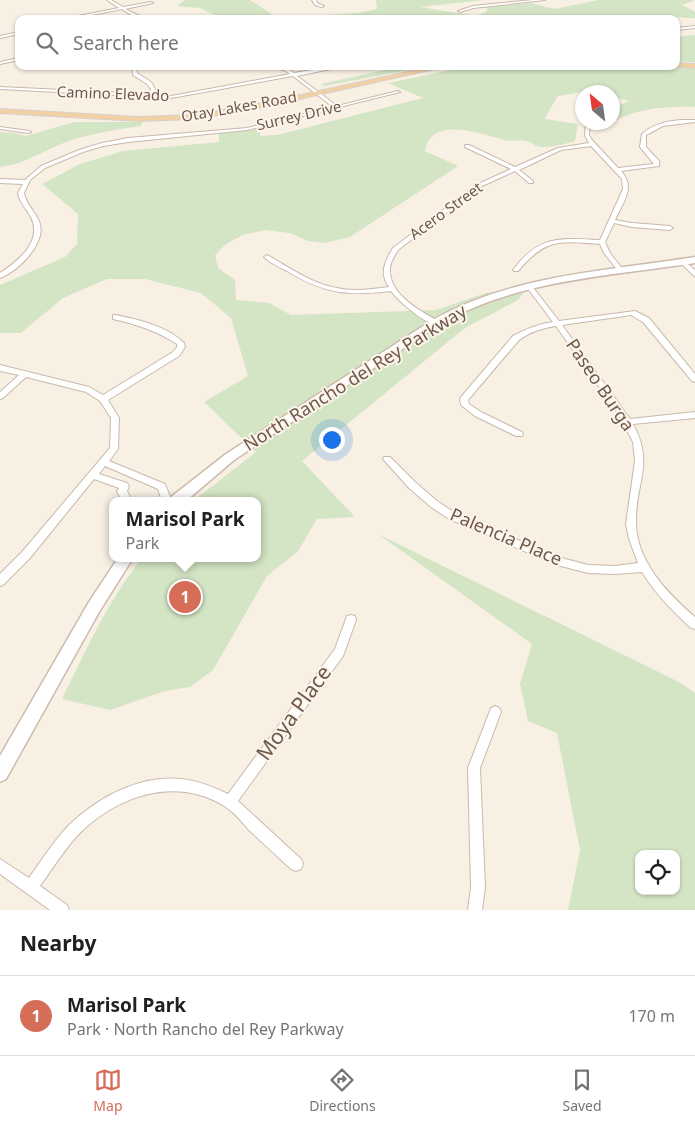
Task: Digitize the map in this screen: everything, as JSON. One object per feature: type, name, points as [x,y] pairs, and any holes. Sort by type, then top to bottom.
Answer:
[{"type":"main road","points":[[680,65],[695,66]]},
{"type":"main road","name":"Otay Lakes Road","points":[[0,111],[138,119],[175,119],[225,112],[427,70]]},
{"type":"street","points":[[110,0],[136,15]]},
{"type":"street","points":[[314,0],[316,4],[322,6]]},
{"type":"street","points":[[460,10],[543,0]]},
{"type":"street","points":[[86,15],[152,3]]},
{"type":"street","points":[[680,29],[695,27]]},
{"type":"street","points":[[0,37],[15,34]]},
{"type":"street","points":[[0,64],[15,60]]},
{"type":"street","points":[[134,70],[135,74],[151,85],[153,89],[148,96]]},
{"type":"street","points":[[286,70],[336,107]]},
{"type":"street","name":"Camino Elevado","points":[[0,88],[182,96],[322,70]]},
{"type":"street","name":"Surrey Drive","points":[[26,182],[48,164],[102,145],[128,140],[247,129],[398,92]]},
{"type":"street","points":[[617,170],[657,166],[656,161],[643,147],[644,134],[652,128],[664,124],[695,121]]},
{"type":"street","points":[[0,128],[29,132]]},
{"type":"street","points":[[587,130],[587,135],[592,144],[625,179],[626,190],[602,242],[607,253],[621,271]]},
{"type":"street","name":"Acero Street","points":[[392,289],[386,267],[395,249],[478,186],[560,149],[592,144]]},
{"type":"street","points":[[467,146],[515,169],[531,182]]},
{"type":"street","points":[[0,181],[26,182],[21,197],[24,205],[34,216],[38,227],[38,235],[35,242],[23,258],[0,276]]},
{"type":"street","points":[[612,221],[632,225],[670,228]]},
{"type":"street","points":[[516,270],[533,251],[546,244],[569,241],[602,242]]},
{"type":"street","points":[[267,256],[315,285],[331,291],[361,293],[392,289],[405,303],[435,323]]},
{"type":"street","name":"North Rancho del Rey Parkway","points":[[173,497],[230,457],[435,323],[477,301],[529,286],[695,260]]},
{"type":"street","points":[[683,262],[695,274]]},
{"type":"street","name":"Paseo Burga","points":[[529,286],[627,422],[637,442],[640,457],[631,522],[635,544],[644,567],[665,596],[695,624]]},
{"type":"street","points":[[519,434],[478,414],[465,405],[464,399],[520,335],[535,328],[557,323],[632,314],[646,320],[695,379]]},
{"type":"street","points":[[103,400],[176,354],[181,347],[180,342],[155,327],[116,317]]},
{"type":"street","points":[[0,368],[89,390],[103,400],[115,418],[114,449],[26,555],[0,581]]},
{"type":"street","points":[[0,396],[24,375]]},
{"type":"street","points":[[627,422],[695,415]]},
{"type":"street","name":"Palencia Place","points":[[387,459],[419,492],[452,516],[557,561],[588,570],[644,567]]},
{"type":"street","points":[[103,462],[162,486],[168,497]]},
{"type":"street","points":[[124,497],[124,486],[134,474]]},
{"type":"street","points":[[92,475],[124,486]]},
{"type":"street","points":[[0,774],[94,607],[123,562]]},
{"type":"street","name":"Moya Place","points":[[230,802],[339,652],[351,620]]},
{"type":"street","points":[[474,910],[478,887],[474,768],[495,712]]},
{"type":"street","points":[[31,887],[73,831],[98,810],[125,794],[153,786],[180,785],[200,789],[230,802],[296,864]]},
{"type":"street","points":[[0,866],[62,910]]},
{"type":"green space","points":[[185,0],[250,0],[273,15],[215,15],[200,8],[177,6]]},
{"type":"green space","points":[[376,0],[484,0],[420,7],[470,15],[327,15],[358,13],[377,9]]},
{"type":"green space","points":[[598,0],[695,0],[682,5],[695,12],[695,18],[680,17],[680,15],[478,15],[487,11],[487,7],[531,3],[555,9]]},
{"type":"green space","points":[[695,35],[695,62],[680,62],[680,37]]},
{"type":"green space","points":[[680,67],[695,68],[695,107],[653,109],[620,118],[620,105],[629,101],[620,98],[620,85],[575,85],[575,93],[558,96],[544,119],[575,124],[575,130],[577,130],[575,141],[556,146],[542,147],[524,140],[507,141],[471,131],[446,130],[436,133],[429,140],[425,151],[458,166],[350,237],[324,243],[308,241],[290,233],[265,230],[243,235],[226,244],[215,255],[218,268],[235,280],[236,300],[269,303],[291,315],[436,310],[486,293],[529,286],[518,300],[465,328],[302,461],[355,517],[317,519],[298,551],[267,576],[213,670],[190,687],[165,691],[110,710],[62,699],[108,609],[139,562],[261,562],[261,497],[198,497],[256,452],[204,402],[248,376],[231,318],[201,293],[145,279],[107,279],[63,298],[21,333],[0,333],[0,285],[65,257],[77,244],[78,214],[42,184],[80,164],[123,151],[219,142],[219,132],[257,126],[261,136],[277,135],[423,98],[388,83],[451,70],[680,70]]},
{"type":"green space","points":[[385,70],[408,70],[325,86],[321,84]]},
{"type":"green space","points":[[74,122],[143,122],[141,126],[101,133],[71,141],[24,161],[0,167],[0,132],[26,136]]},
{"type":"green space","points":[[378,534],[681,683],[695,693],[695,910],[568,910],[580,850],[557,733],[528,721],[520,684],[532,644]]},
{"type":"place","name":"Marisol Park","points":[[185,597]]}]
